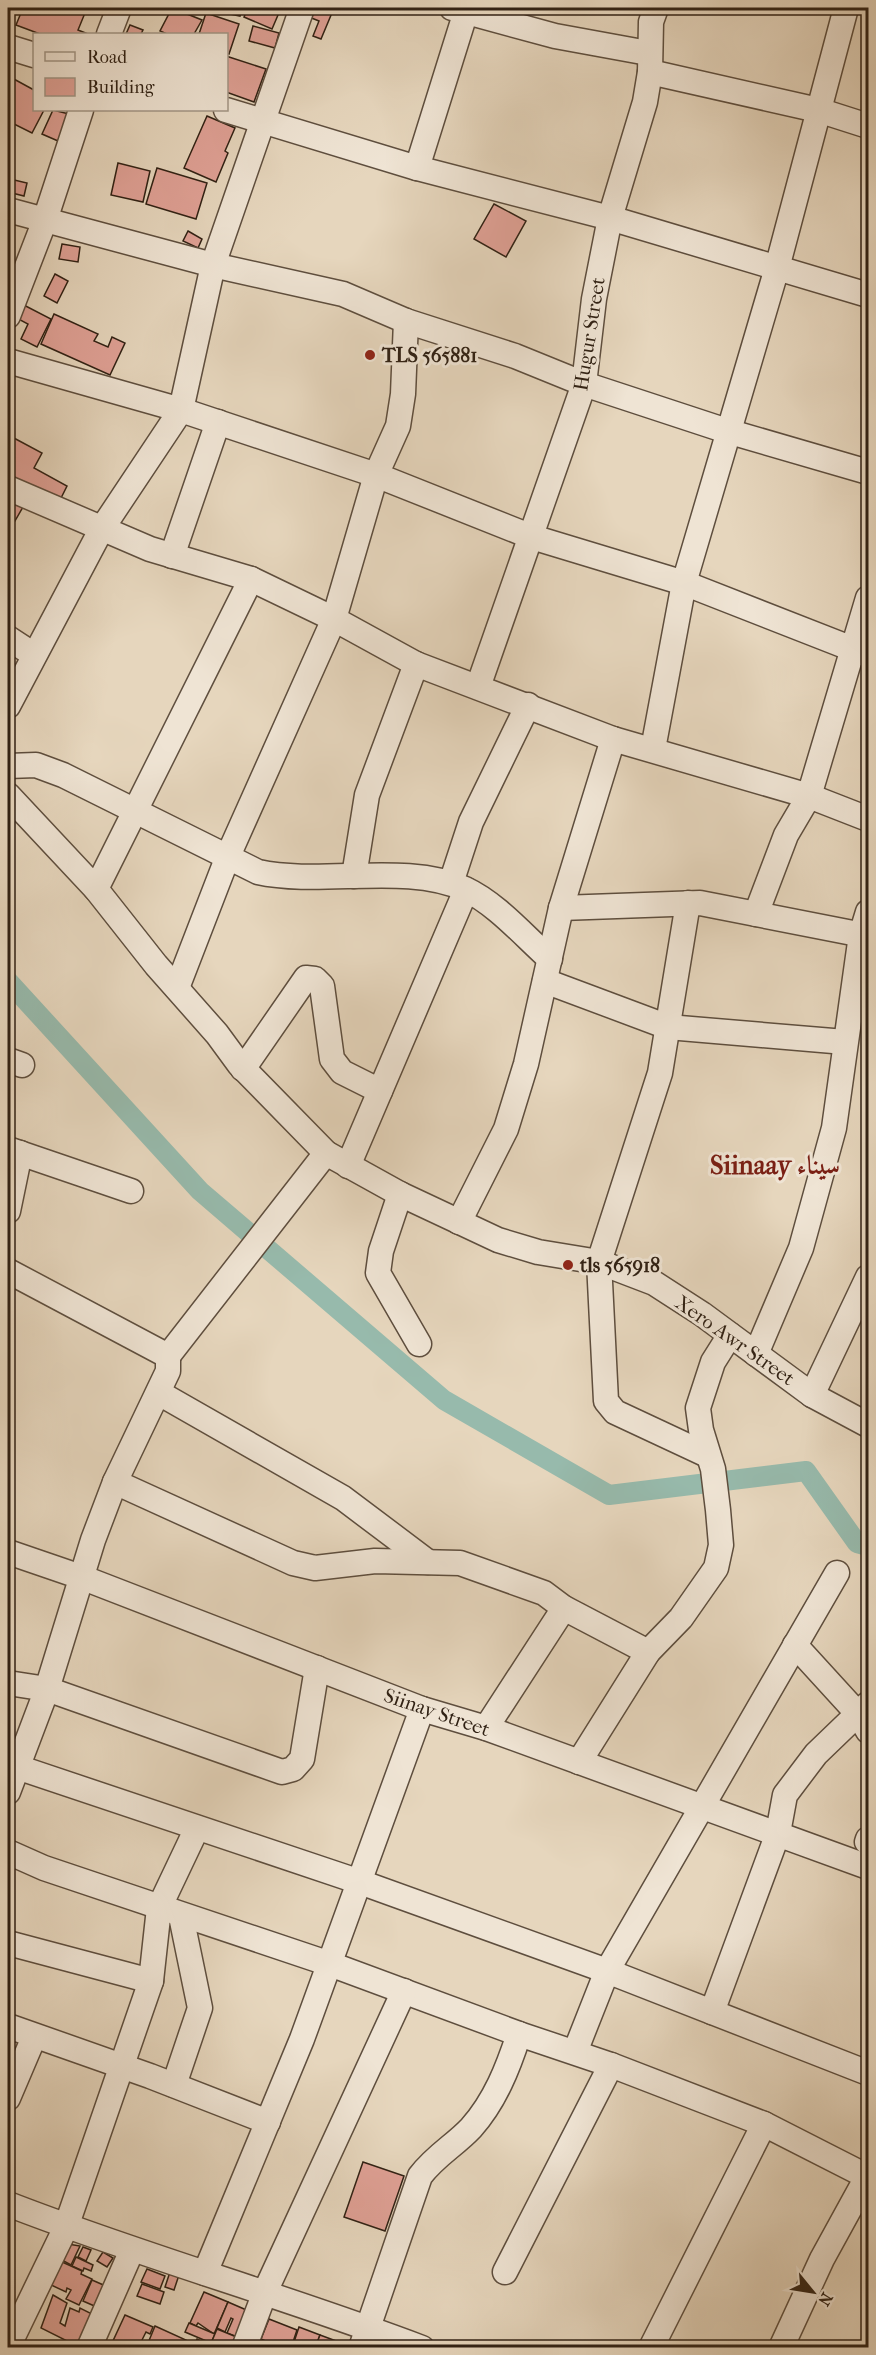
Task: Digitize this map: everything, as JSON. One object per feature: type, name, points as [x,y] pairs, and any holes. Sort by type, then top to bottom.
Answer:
[{"type":"street","points":[[109,33],[119,8]]},
{"type":"street","points":[[8,706],[101,530],[124,499],[162,434],[181,410],[213,265],[261,119],[302,8]]},
{"type":"street","name":"Hugur Street","points":[[478,687],[584,384],[594,298],[610,218],[645,102],[651,22],[656,8]]},
{"type":"street","points":[[653,749],[684,583],[777,268],[846,8]]},
{"type":"street","points":[[417,168],[462,9],[868,126]]},
{"type":"street","points":[[8,48],[33,55]]},
{"type":"street","points":[[8,316],[45,220],[81,111]]},
{"type":"street","points":[[228,111],[417,168],[610,218],[868,294]]},
{"type":"street","points":[[8,210],[213,265],[343,294],[406,321],[515,356],[584,384],[727,431],[868,472]]},
{"type":"street","points":[[177,988],[228,856],[334,619],[376,475],[398,426],[403,394],[406,321]]},
{"type":"street","points":[[8,361],[181,410],[376,475],[532,537],[684,583],[861,653]]},
{"type":"street","points":[[172,556],[218,422]]},
{"type":"street","points":[[8,488],[101,530],[172,556],[251,579],[334,619],[416,664],[613,739],[809,796],[868,819]]},
{"type":"street","points":[[96,889],[137,812],[251,579]]},
{"type":"street","points":[[756,914],[786,835],[809,796],[861,653],[868,598]]},
{"type":"street","points":[[8,638],[34,655]]},
{"type":"street","points":[[354,876],[367,795],[416,664]]},
{"type":"street","points":[[348,1166],[380,1091],[459,886],[471,822],[528,705]]},
{"type":"street","points":[[459,1222],[506,1129],[526,1064],[561,908],[613,739]]},
{"type":"street","points":[[8,766],[36,765],[63,775],[258,872],[278,876],[420,878],[459,886],[481,898],[548,970],[668,1027],[845,1042]]},
{"type":"street","name":"Xero Awr Street","points":[[8,795],[96,889],[243,1069],[326,1153],[400,1194],[498,1240],[538,1252],[599,1262],[654,1283],[812,1395],[868,1425]]},
{"type":"street","points":[[561,908],[688,903],[722,905],[756,914],[865,935]]},
{"type":"street","points":[[688,903],[660,1073],[599,1262],[606,1401],[615,1412],[710,1462]]},
{"type":"street","points":[[756,1354],[801,1248],[834,1128],[845,1042],[868,912]]},
{"type":"street","points":[[243,1069],[306,978],[315,979],[322,986],[332,1059],[342,1072],[380,1091]]},
{"type":"street","points":[[8,1211],[14,1151],[131,1191]]},
{"type":"street","points":[[8,1792],[12,1766],[47,1689],[81,1577],[115,1482],[159,1393],[168,1371],[168,1356],[326,1153]]},
{"type":"street","points":[[400,1194],[381,1251],[378,1273],[419,1344]]},
{"type":"street","points":[[8,1271],[168,1356]]},
{"type":"street","points":[[812,1395],[868,1277]]},
{"type":"street","points":[[579,1762],[648,1652],[681,1618],[716,1568],[721,1545],[718,1510],[698,1408],[713,1362],[730,1335]]},
{"type":"street","points":[[159,1393],[343,1498],[428,1562]]},
{"type":"street","points":[[115,1482],[293,1563],[315,1568],[375,1561],[460,1563],[544,1593],[564,1608],[648,1652]]},
{"type":"street","name":"Siinay Street","points":[[8,1552],[81,1577],[422,1709],[486,1728],[868,1867]]},
{"type":"street","points":[[575,2052],[607,1971],[837,1573]]},
{"type":"street","points":[[486,1728],[564,1608]]},
{"type":"street","points":[[712,2012],[778,1833],[785,1795],[816,1754],[865,1716],[795,1645]]},
{"type":"street","points":[[8,1683],[47,1689],[282,1772],[293,1769],[302,1759],[317,1668]]},
{"type":"street","points":[[205,2273],[330,1964],[422,1709]]},
{"type":"street","points":[[12,1766],[360,1882],[607,1971],[868,2073]]},
{"type":"street","points":[[8,2347],[66,2227],[152,1981],[170,1912],[197,1828]]},
{"type":"street","points":[[8,1852],[44,1868],[330,1964],[610,2065],[764,2124],[868,2177],[822,2259],[781,2348]]},
{"type":"street","points":[[170,1912],[200,2008],[174,2085]]},
{"type":"street","points":[[8,1943],[152,1981]]},
{"type":"street","points":[[244,2348],[265,2292],[404,1991]]},
{"type":"street","points":[[8,2026],[174,2085],[268,2122]]},
{"type":"street","points":[[364,2337],[420,2176],[437,2155],[471,2128],[486,2108],[505,2075],[519,2034]]},
{"type":"street","points":[[8,2098],[34,2037]]},
{"type":"street","points":[[505,2272],[610,2065]]},
{"type":"street","points":[[651,2348],[764,2124]]},
{"type":"street","points":[[8,2204],[132,2250],[265,2292],[364,2337],[422,2348]]},
{"type":"street","points":[[89,2348],[132,2250]]},
{"type":"building","points":[[23,8],[87,8],[78,30],[86,33],[37,33],[16,25]]},
{"type":"building","points":[[172,8],[202,20],[195,33],[160,31]]},
{"type":"building","points":[[201,8],[242,8],[240,16]]},
{"type":"building","points":[[248,8],[281,8],[272,29],[244,17]]},
{"type":"building","points":[[307,8],[334,8],[321,39],[313,36],[319,21],[304,15]]},
{"type":"building","points":[[206,13],[239,24],[229,54],[228,33],[199,33]]},
{"type":"building","points":[[130,25],[143,30],[142,33],[126,33]]},
{"type":"building","points":[[253,26],[279,33],[275,48],[249,41]]},
{"type":"building","points":[[228,57],[266,69],[254,102],[228,93]]},
{"type":"building","points":[[12,78],[33,89],[33,111],[43,111],[32,133],[8,121],[8,86]]},
{"type":"building","points":[[53,111],[69,114],[58,141],[42,134]]},
{"type":"building","points":[[207,116],[235,128],[216,182],[184,168]]},
{"type":"building","points":[[118,163],[150,171],[143,202],[111,195]]},
{"type":"building","points":[[157,168],[207,183],[196,219],[146,204]]},
{"type":"building","points":[[10,179],[27,183],[24,196],[8,192]]},
{"type":"building","points":[[494,204],[526,221],[506,257],[474,239]]},
{"type":"building","points":[[188,231],[202,239],[198,248],[183,241]]},
{"type":"building","points":[[62,244],[80,247],[78,262],[59,259]]},
{"type":"building","points":[[55,274],[68,281],[57,303],[44,296]]},
{"type":"building","points":[[16,301],[51,319],[37,347],[21,339],[28,324],[9,314]]},
{"type":"building","points":[[54,314],[98,334],[94,341],[108,347],[112,337],[125,343],[110,375],[41,344]]},
{"type":"building","points":[[12,437],[42,453],[34,468],[67,486],[59,502],[8,474],[8,446]]},
{"type":"building","points":[[8,498],[23,507],[8,533]]},
{"type":"building","points":[[363,2162],[404,2176],[385,2231],[344,2217]]},
{"type":"building","points":[[68,2244],[80,2246],[71,2265],[60,2259]]},
{"type":"building","points":[[83,2247],[91,2250],[86,2261],[78,2257]]},
{"type":"building","points":[[103,2252],[113,2258],[107,2267],[97,2261]]},
{"type":"building","points":[[76,2257],[93,2265],[91,2271],[84,2268],[83,2271],[72,2266]]},
{"type":"building","points":[[60,2261],[82,2271],[81,2274],[92,2279],[79,2305],[66,2299],[71,2290],[67,2288],[66,2292],[49,2284]]},
{"type":"building","points":[[147,2269],[165,2276],[160,2289],[141,2282]]},
{"type":"building","points":[[170,2272],[179,2275],[174,2290],[165,2287]]},
{"type":"building","points":[[92,2280],[108,2287],[99,2308],[83,2301]]},
{"type":"building","points":[[142,2284],[164,2292],[160,2304],[137,2296]]},
{"type":"building","points":[[204,2292],[228,2302],[214,2334],[198,2323],[196,2326],[190,2323]]},
{"type":"building","points":[[53,2295],[67,2303],[60,2323],[65,2326],[70,2308],[79,2312],[80,2308],[96,2316],[81,2348],[41,2328]]},
{"type":"building","points":[[228,2302],[251,2312],[240,2338],[227,2333],[233,2319],[231,2318],[225,2332],[217,2328]]},
{"type":"building","points":[[125,2315],[153,2327],[150,2334],[146,2332],[140,2344],[144,2348],[121,2348],[112,2343]]},
{"type":"building","points":[[269,2319],[297,2330],[291,2348],[282,2348],[261,2339]]},
{"type":"building","points":[[189,2323],[215,2334],[211,2343],[185,2332]]},
{"type":"building","points":[[155,2326],[186,2340],[182,2348],[146,2348]]},
{"type":"building","points":[[299,2327],[320,2335],[315,2348],[292,2348]]},
{"type":"building","points":[[217,2329],[239,2338],[236,2348],[212,2348]]},
{"type":"building","points":[[320,2335],[355,2348],[315,2348]]},
{"type":"building","points":[[197,2339],[204,2343],[202,2348],[193,2348]]},
{"type":"waterway","points":[[8,981],[200,1191],[444,1400],[609,1495],[806,1471],[857,1543],[868,1546]]},
{"type":"place","name":"TLS 565881","points":[[370,355]]},
{"type":"place","name":"tls 565918","points":[[568,1265]]},
{"type":"district","name":"Siinaay سيناء","points":[[775,1165]]}]
